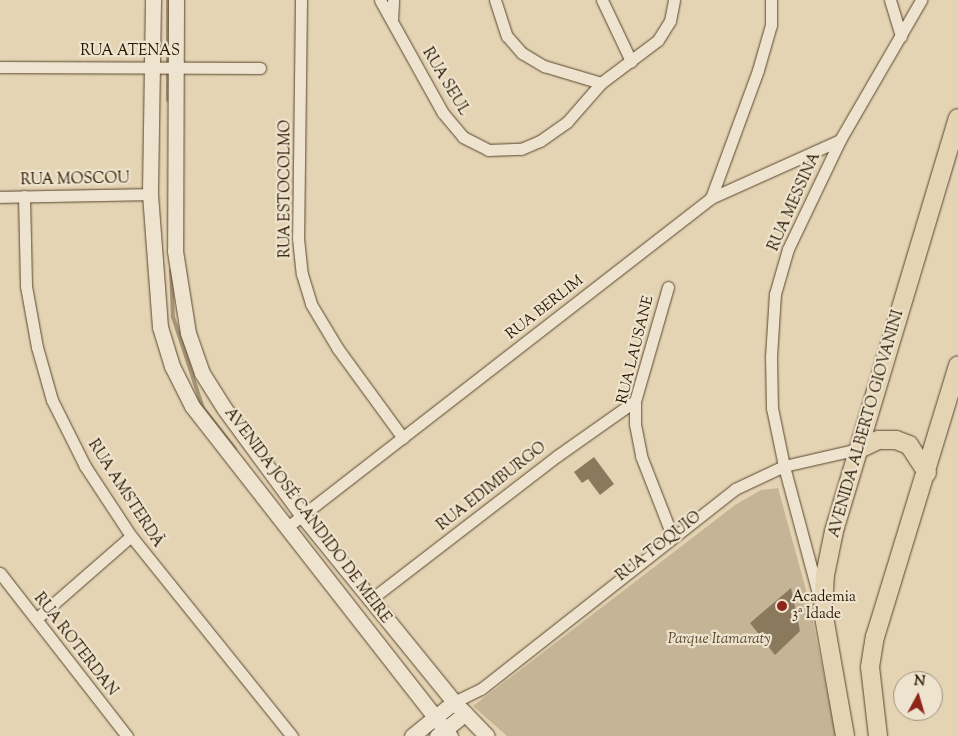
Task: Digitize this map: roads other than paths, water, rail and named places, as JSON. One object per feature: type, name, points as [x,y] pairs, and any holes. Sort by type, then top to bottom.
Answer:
[{"type":"main road","name":"AVENIDA ALBERTO GIOVANINI","points":[[845,736],[823,612],[825,575],[834,531],[958,118]]},
{"type":"main road","points":[[878,736],[870,667],[875,637],[927,473],[958,365]]},
{"type":"main road","points":[[859,448],[878,440],[896,440],[909,445],[927,473]]},
{"type":"street","name":"AVENIDA JOSÉ CANDIDO DE MEIRE","points":[[153,0],[164,68],[175,251],[188,333],[202,373],[295,522],[444,734]]},
{"type":"street","name":"AVENIDA JOSÉ CANDIDO DE MEIRE","points":[[176,0],[164,68],[150,194],[160,327],[172,366],[192,406],[295,522],[370,600],[454,702],[487,736]]},
{"type":"street","name":"RUA ESTOCOLMO","points":[[301,0],[298,238],[302,274],[311,304],[338,349],[403,438]]},
{"type":"street","name":"RUA SEUL","points":[[380,0],[443,113],[462,137],[488,150],[521,149],[540,141],[567,122],[601,83],[658,40],[670,21],[674,0]]},
{"type":"street","points":[[392,0],[392,22]]},
{"type":"street","points":[[495,0],[507,36],[522,53],[544,66],[601,83]]},
{"type":"street","points":[[602,0],[632,61]]},
{"type":"street","points":[[710,198],[758,70],[771,25],[771,0]]},
{"type":"street","points":[[890,0],[901,36]]},
{"type":"street","name":"RUA MESSINA","points":[[823,612],[784,466],[772,408],[771,356],[775,294],[788,249],[840,140],[921,0]]},
{"type":"street","name":"RUA ATENAS","points":[[0,67],[260,68]]},
{"type":"street","name":"RUA BERLIM","points":[[295,522],[710,198],[840,140]]},
{"type":"street","name":"RUA MOSCOU","points":[[0,197],[150,194]]},
{"type":"street","name":"RUA AMSTERDÃ","points":[[24,196],[26,286],[37,347],[52,400],[85,466],[131,536],[292,736]]},
{"type":"street","name":"RUA LAUSANE","points":[[668,287],[635,401],[635,424],[641,456],[672,535]]},
{"type":"street","name":"RUA EDIMBURGO","points":[[370,600],[557,456],[635,401]]},
{"type":"street","name":"RUA TOQUIO","points":[[454,702],[481,689],[672,535],[735,489],[784,466],[859,448]]},
{"type":"street","points":[[36,619],[131,536]]},
{"type":"street","name":"RUA ROTERDAN","points":[[0,572],[127,736]]},
{"type":"street","name":"RUA TOQUIO","points":[[444,734],[465,713],[481,689]]},
{"type":"street","points":[[412,736],[454,702]]},
{"type":"waterway","points":[[168,0],[168,100]]},
{"type":"waterway","points":[[171,270],[173,317],[203,408],[235,449]]},
{"type":"place","name":"Academia 3ª Idade","points":[[782,606]]},
{"type":"park label","name":"Parque Itamaraty","points":[[719,640]]}]
